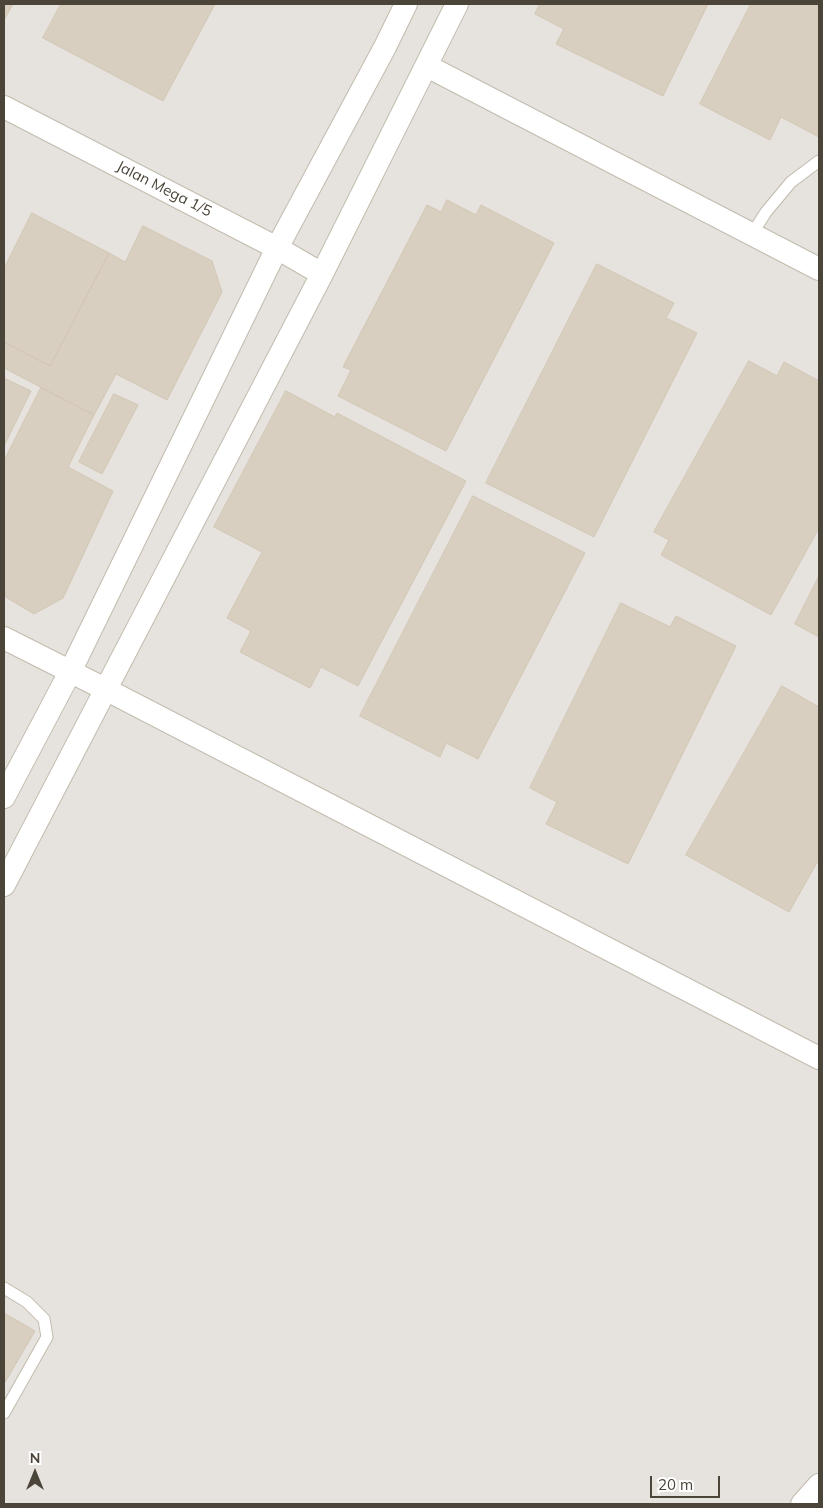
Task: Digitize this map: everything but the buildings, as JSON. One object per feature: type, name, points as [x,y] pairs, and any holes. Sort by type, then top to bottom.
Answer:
[{"type":"street","points":[[4,797],[70,672],[278,248],[406,4]]},
{"type":"street","points":[[4,885],[322,274],[458,4]]},
{"type":"street","points":[[426,66],[819,269]]},
{"type":"street","name":"Jalan Mega 1/5","points":[[4,106],[278,248],[322,274]]},
{"type":"street","points":[[4,638],[819,1058]]},
{"type":"street","points":[[802,1504],[819,1485]]},
{"type":"lane","points":[[752,234],[766,212],[791,182],[819,160]]},
{"type":"lane","points":[[4,1288],[27,1302],[44,1319],[47,1337],[4,1413]]},
{"type":"shaded area","points":[[4,4],[819,4],[819,1504],[4,1504]]}]
